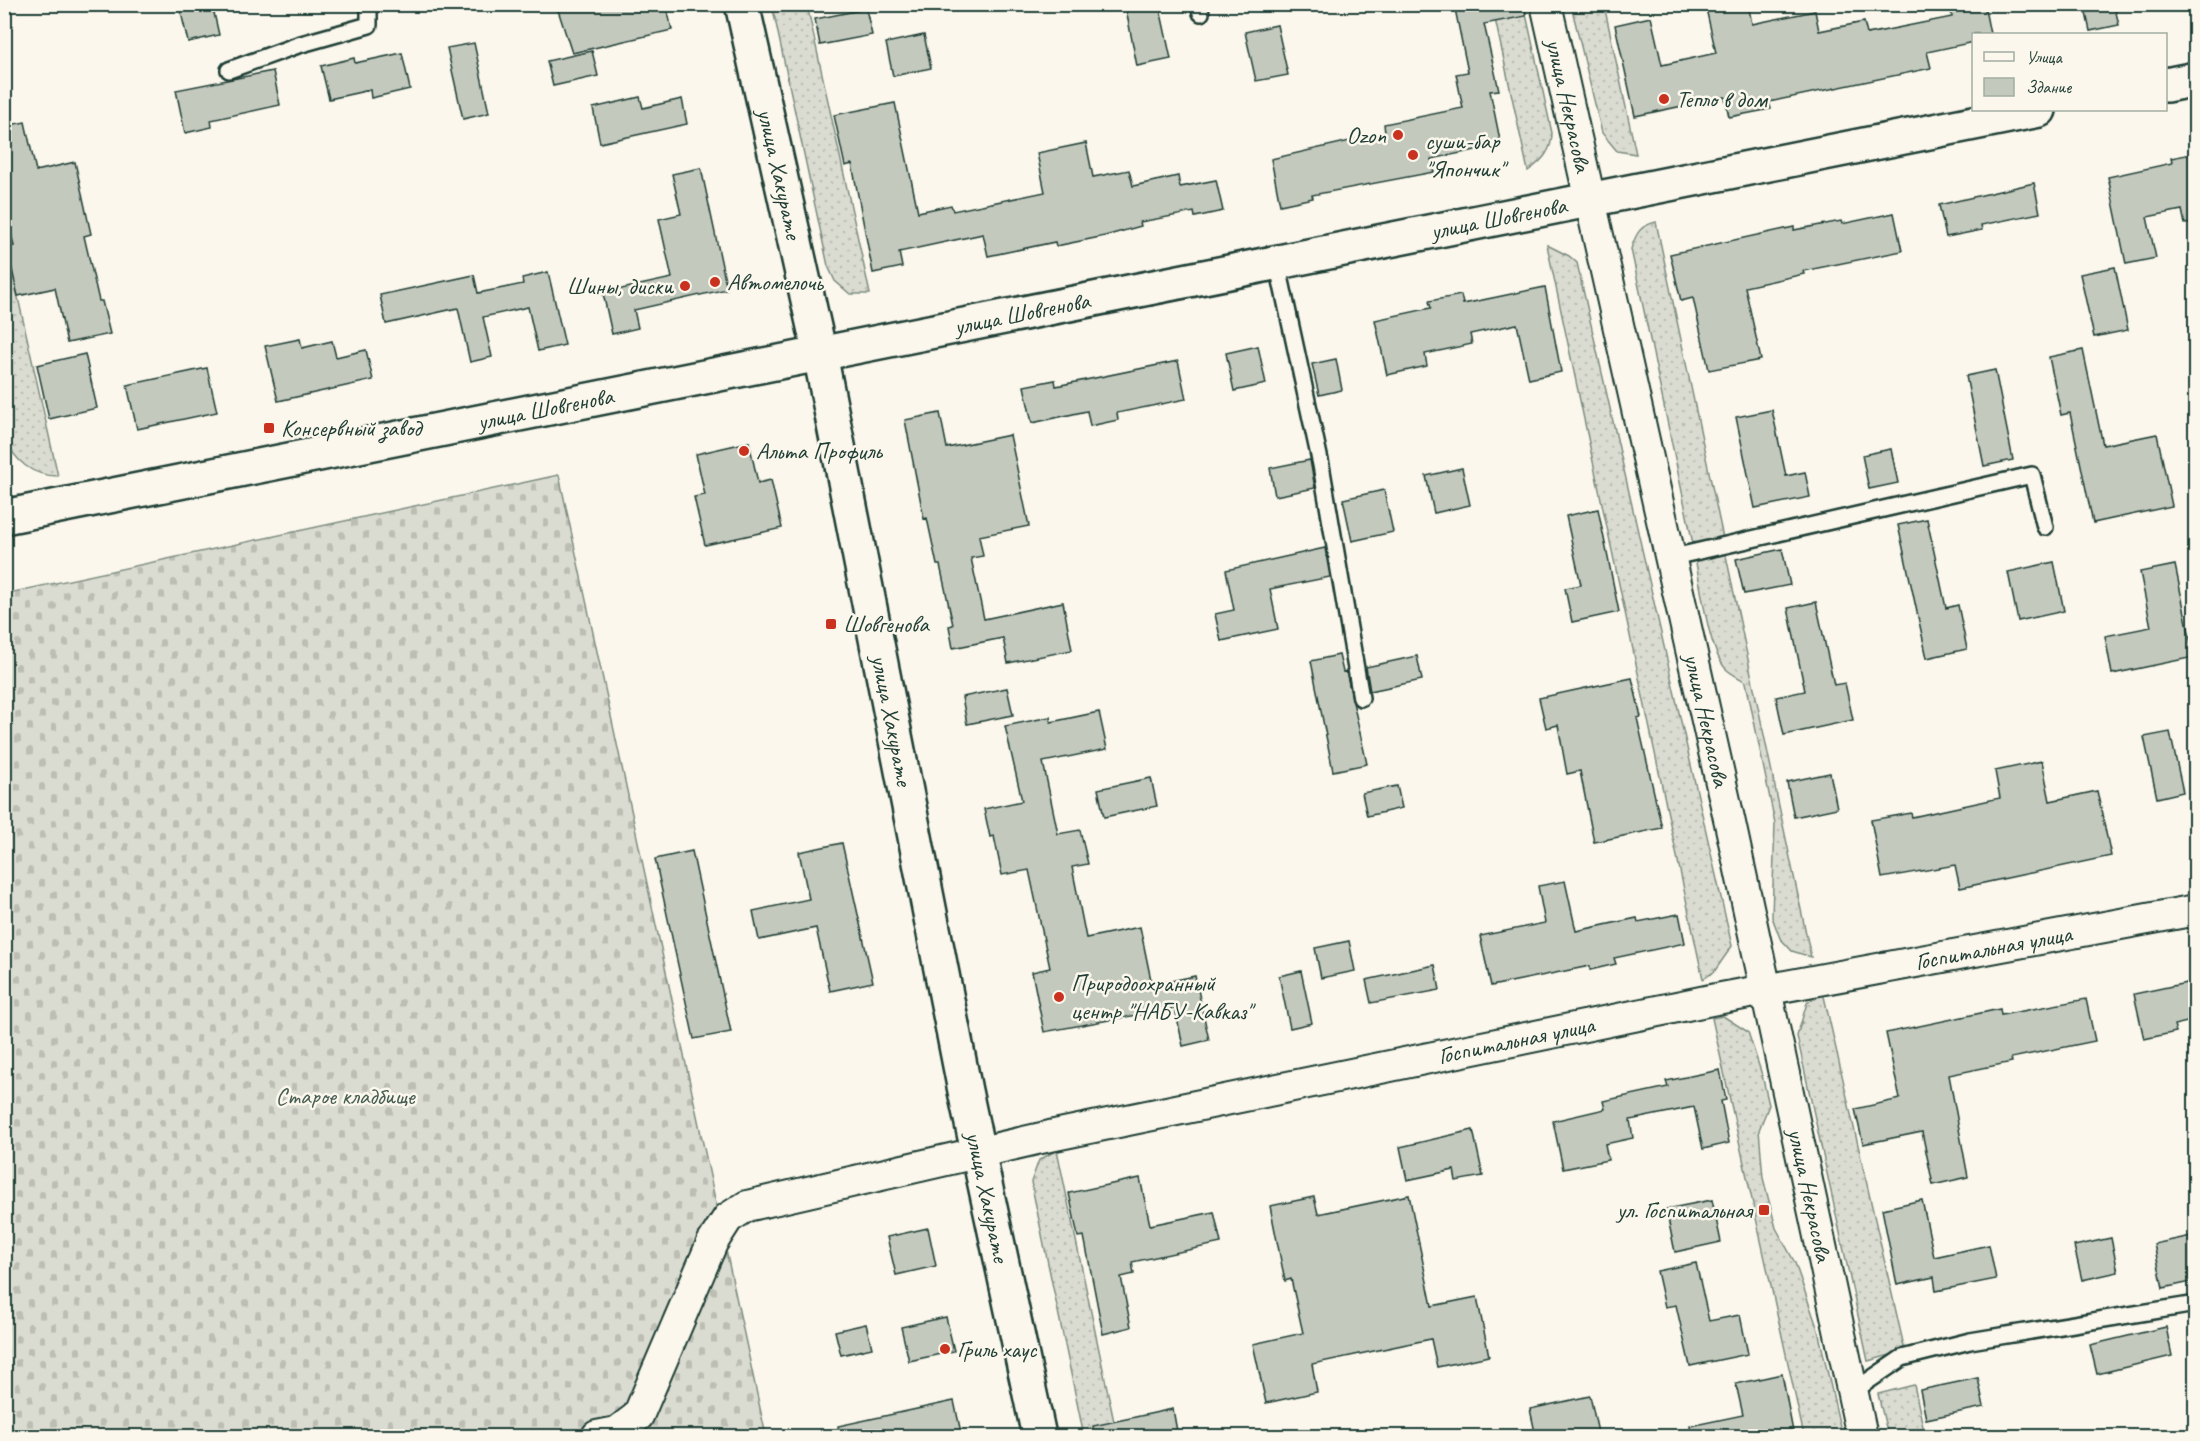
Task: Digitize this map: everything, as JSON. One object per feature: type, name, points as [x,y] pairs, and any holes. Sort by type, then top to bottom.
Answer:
[{"type":"main road","name":"улица Хакурате","points":[[742,4],[820,354],[1039,1437]]},
{"type":"main road","points":[[2167,85],[2196,79]]},
{"type":"main road","name":"улица Шовгенова","points":[[4,517],[2034,111]]},
{"type":"street","name":"улица Некрасова","points":[[1546,4],[1862,1437]]},
{"type":"street","name":"Госпитальная улица","points":[[597,1437],[617,1432],[638,1416],[712,1243],[728,1218],[747,1206],[980,1152],[1765,989],[2196,910]]},
{"type":"lane","points":[[229,70],[298,45],[369,25],[369,4]]},
{"type":"lane","points":[[1277,262],[1321,465],[1361,698]]},
{"type":"lane","points":[[1669,558],[2032,475],[2045,527]]},
{"type":"lane","points":[[1852,1392],[1902,1358],[1970,1341],[2196,1304]]},
{"type":"green space","points":[[772,5],[807,5],[870,294],[850,294],[835,281],[828,266]]},
{"type":"green space","points":[[1492,5],[1524,5],[1552,133],[1552,139],[1545,155],[1528,171]]},
{"type":"green space","points":[[1571,5],[1604,5],[1636,154],[1617,151],[1602,133]]},
{"type":"green space","points":[[1656,222],[1723,538],[1693,544],[1631,249],[1639,231]]},
{"type":"green space","points":[[4,235],[58,476],[40,473],[25,466],[13,453],[5,437]]},
{"type":"green space","points":[[1547,245],[1569,256],[1577,263],[1732,946],[1714,972],[1703,979]]},
{"type":"green space","name":"Старое кладбище","points":[[559,475],[766,1436],[5,1436],[4,594]]},
{"type":"green space","points":[[1725,551],[1811,957],[1792,951],[1780,938],[1772,917],[1775,823],[1746,682],[1728,671],[1720,660],[1706,616],[1695,558]]},
{"type":"green space","points":[[1823,992],[1905,1351],[1868,1361],[1797,1036],[1807,1003]]},
{"type":"green space","points":[[1723,1016],[1748,1032],[1762,1075],[1769,1105],[1759,1130],[1763,1178],[1776,1228],[1795,1263],[1818,1330],[1842,1436],[1804,1436],[1712,1018]]},
{"type":"green space","points":[[1057,1150],[1117,1436],[1084,1436],[1031,1182],[1039,1160]]},
{"type":"green space","points":[[1914,1385],[1925,1436],[1888,1436],[1878,1394]]},
{"type":"building","points":[[179,4],[212,4],[219,35],[188,42]]},
{"type":"building","points":[[556,4],[666,4],[672,30],[572,53]]},
{"type":"building","points":[[1125,4],[1159,4],[1171,59],[1137,66]]},
{"type":"building","points":[[1454,4],[1525,4],[1526,16],[1484,24],[1499,90],[1490,91],[1501,145],[1431,159],[1434,172],[1312,195],[1313,198],[1280,205],[1271,159],[1385,133],[1384,124],[1463,108],[1456,74],[1468,72]]},
{"type":"building","points":[[1705,4],[1748,4],[1752,24],[1815,11],[1819,31],[1864,22],[1867,34],[1952,17],[1950,4],[1984,4],[1990,33],[1972,33],[1972,42],[1927,52],[1931,68],[1769,102],[1771,109],[1729,117],[1725,97],[1635,116],[1615,25],[1651,17],[1662,65],[1716,53]]},
{"type":"building","points":[[2084,4],[2114,4],[2119,25],[2090,31]]},
{"type":"building","points":[[866,9],[872,35],[820,45],[815,19]]},
{"type":"building","points":[[1277,25],[1288,75],[1256,81],[1245,32]]},
{"type":"building","points":[[924,35],[931,68],[893,76],[886,43]]},
{"type":"building","points":[[474,43],[489,113],[463,119],[447,48]]},
{"type":"building","points":[[592,51],[598,76],[553,86],[547,61]]},
{"type":"building","points":[[402,53],[410,89],[371,98],[370,90],[329,99],[321,66],[354,58],[355,63]]},
{"type":"building","points":[[273,71],[280,105],[211,120],[212,127],[185,133],[176,90]]},
{"type":"building","points":[[640,97],[643,108],[682,99],[687,124],[600,143],[593,108]]},
{"type":"building","points":[[895,103],[918,212],[951,205],[953,211],[1045,192],[1037,153],[1086,143],[1093,177],[1129,170],[1133,186],[1178,176],[1180,187],[1216,180],[1223,211],[1195,217],[1194,212],[1140,222],[1141,226],[1105,236],[1056,246],[1055,242],[988,256],[983,234],[899,252],[902,267],[873,273],[852,164],[845,166],[834,115]]},
{"type":"building","points":[[25,122],[36,171],[75,162],[91,234],[84,236],[99,301],[102,301],[110,334],[67,343],[55,288],[18,296],[7,247],[14,246],[4,202],[4,126]]},
{"type":"building","points":[[2196,153],[2196,223],[2185,224],[2182,210],[2147,217],[2156,258],[2126,264],[2108,177],[2172,163],[2171,158]]},
{"type":"building","points":[[701,168],[727,289],[634,310],[638,328],[612,334],[603,293],[672,278],[659,219],[681,214],[672,174]]},
{"type":"building","points":[[2034,183],[2040,213],[1981,225],[1982,230],[1946,237],[1939,205]]},
{"type":"building","points":[[1894,213],[1902,251],[1803,271],[1804,274],[1745,287],[1761,360],[1709,370],[1693,298],[1681,301],[1670,254],[1794,227],[1794,230],[1841,221],[1842,224]]},
{"type":"building","points":[[2115,267],[2128,330],[2094,337],[2080,274]]},
{"type":"building","points":[[548,272],[565,345],[538,351],[528,307],[483,317],[492,357],[470,362],[458,308],[386,324],[380,295],[474,275],[478,293],[523,284],[522,278]]},
{"type":"building","points":[[1545,287],[1561,372],[1529,379],[1517,324],[1470,334],[1472,344],[1425,354],[1427,366],[1387,375],[1375,320],[1431,308],[1429,301],[1461,295],[1463,304]]},
{"type":"building","points":[[300,339],[302,348],[332,341],[336,357],[366,350],[373,380],[278,401],[265,346]]},
{"type":"building","points":[[1258,346],[1266,384],[1234,391],[1226,353]]},
{"type":"building","points":[[2083,350],[2103,445],[2157,434],[2172,506],[2093,523],[2070,413],[2061,415],[2049,357]]},
{"type":"building","points":[[85,354],[97,408],[49,419],[37,365]]},
{"type":"building","points":[[1336,359],[1342,390],[1319,395],[1312,364]]},
{"type":"building","points":[[1178,361],[1186,399],[1117,413],[1118,420],[1090,426],[1087,411],[1032,423],[1024,386],[1055,380],[1056,386]]},
{"type":"building","points":[[207,368],[217,412],[137,429],[127,385]]},
{"type":"building","points":[[1995,370],[2013,460],[1984,466],[1966,376]]},
{"type":"building","points":[[1772,410],[1786,476],[1805,472],[1810,497],[1755,508],[1736,417]]},
{"type":"building","points":[[940,413],[947,448],[1010,435],[1029,526],[979,536],[983,556],[971,558],[984,619],[1063,602],[1072,650],[1008,663],[1003,638],[953,648],[949,626],[953,625],[940,565],[937,565],[927,518],[924,519],[905,420]]},
{"type":"building","points":[[749,442],[758,483],[771,480],[782,528],[705,545],[694,497],[705,495],[696,454]]},
{"type":"building","points":[[1891,449],[1898,483],[1869,489],[1862,455]]},
{"type":"building","points":[[1310,460],[1315,488],[1275,496],[1270,468]]},
{"type":"building","points":[[1462,468],[1470,505],[1434,513],[1426,476]]},
{"type":"building","points":[[1384,490],[1393,532],[1352,541],[1343,499]]},
{"type":"building","points":[[1598,509],[1619,612],[1572,622],[1565,588],[1581,585],[1566,516]]},
{"type":"building","points":[[1927,519],[1946,608],[1958,605],[1967,649],[1927,658],[1898,525]]},
{"type":"building","points":[[1325,548],[1330,577],[1270,589],[1278,629],[1221,641],[1215,614],[1234,610],[1226,570]]},
{"type":"building","points":[[1782,549],[1790,585],[1744,594],[1736,559]]},
{"type":"building","points":[[2054,562],[2064,611],[2018,621],[2008,572]]},
{"type":"building","points":[[2175,565],[2194,657],[2112,674],[2105,636],[2151,627],[2140,572]]},
{"type":"building","points":[[1816,602],[1834,685],[1845,683],[1853,720],[1784,735],[1776,697],[1805,691],[1788,608]]},
{"type":"building","points":[[1339,655],[1343,672],[1346,671],[1367,764],[1333,771],[1311,661]]},
{"type":"building","points":[[1417,656],[1422,680],[1370,691],[1366,667]]},
{"type":"building","points":[[1632,678],[1641,717],[1637,718],[1662,828],[1594,842],[1580,771],[1567,774],[1558,725],[1546,728],[1539,698]]},
{"type":"building","points":[[1007,688],[1013,715],[967,724],[962,697]]},
{"type":"building","points":[[1099,712],[1107,749],[1043,762],[1058,834],[1080,830],[1088,864],[1072,867],[1086,938],[1140,927],[1152,985],[1195,976],[1209,1040],[1183,1046],[1175,1008],[1044,1032],[1032,972],[1050,968],[1029,870],[1002,875],[994,836],[990,837],[984,809],[1022,801],[1005,726],[1050,717],[1051,722]]},
{"type":"building","points":[[2170,732],[2183,792],[2157,798],[2144,737]]},
{"type":"building","points":[[2042,761],[2050,801],[2097,791],[2111,856],[1960,888],[1955,865],[1882,878],[1871,820],[1911,813],[1912,817],[2000,798],[1995,771]]},
{"type":"building","points":[[1830,773],[1837,808],[1794,817],[1787,782]]},
{"type":"building","points":[[1151,778],[1157,806],[1104,817],[1098,789]]},
{"type":"building","points":[[1397,786],[1402,808],[1367,816],[1362,793]]},
{"type":"building","points":[[842,843],[873,982],[830,991],[816,928],[759,940],[753,911],[809,899],[799,852]]},
{"type":"building","points":[[692,851],[731,1032],[694,1039],[655,859]]},
{"type":"building","points":[[1565,881],[1576,931],[1637,918],[1638,922],[1679,914],[1685,943],[1614,958],[1616,964],[1590,970],[1590,966],[1491,986],[1480,936],[1545,923],[1538,886]]},
{"type":"building","points":[[1349,941],[1355,971],[1321,978],[1315,948]]},
{"type":"building","points":[[1435,965],[1440,990],[1371,1003],[1366,980]]},
{"type":"building","points":[[1301,971],[1312,1023],[1290,1028],[1279,976]]},
{"type":"building","points":[[2196,981],[2196,1020],[2174,1025],[2176,1032],[2144,1039],[2134,994]]},
{"type":"building","points":[[2086,999],[2095,1041],[2011,1058],[2012,1062],[1949,1075],[1968,1177],[1933,1185],[1922,1132],[1863,1144],[1855,1109],[1900,1099],[1886,1033],[2000,1009],[2001,1015]]},
{"type":"building","points":[[1720,1070],[1726,1100],[1721,1101],[1729,1143],[1703,1149],[1694,1107],[1630,1120],[1633,1138],[1605,1144],[1608,1160],[1563,1169],[1553,1121],[1605,1109],[1603,1101],[1668,1087],[1666,1081]]},
{"type":"building","points":[[1473,1130],[1483,1176],[1456,1181],[1454,1170],[1407,1180],[1400,1147]]},
{"type":"building","points":[[1140,1178],[1150,1225],[1214,1212],[1221,1243],[1132,1262],[1134,1274],[1121,1277],[1131,1327],[1103,1334],[1084,1236],[1078,1237],[1069,1193]]},
{"type":"building","points":[[1409,1195],[1432,1306],[1477,1297],[1489,1356],[1437,1367],[1431,1339],[1312,1364],[1317,1392],[1266,1403],[1253,1344],[1303,1333],[1291,1279],[1285,1281],[1270,1206],[1314,1197],[1318,1214]]},
{"type":"building","points":[[1712,1200],[1721,1242],[1675,1252],[1666,1209]]},
{"type":"building","points":[[1922,1200],[1934,1257],[1989,1245],[1996,1279],[1936,1291],[1934,1277],[1897,1285],[1882,1209]]},
{"type":"building","points":[[928,1228],[936,1266],[896,1275],[887,1237]]},
{"type":"building","points":[[2196,1235],[2196,1281],[2163,1288],[2154,1244]]},
{"type":"building","points":[[2111,1238],[2118,1272],[2082,1280],[2074,1246]]},
{"type":"building","points":[[1696,1263],[1709,1321],[1740,1315],[1748,1354],[1690,1366],[1676,1305],[1665,1307],[1657,1271]]},
{"type":"building","points":[[946,1317],[954,1351],[909,1361],[901,1327]]},
{"type":"building","points":[[866,1324],[872,1348],[841,1355],[835,1331]]},
{"type":"building","points":[[2166,1327],[2172,1356],[2097,1374],[2090,1345]]},
{"type":"building","points":[[1782,1374],[1794,1437],[1691,1437],[1690,1426],[1743,1415],[1736,1384]]},
{"type":"building","points":[[1978,1378],[1984,1407],[1926,1419],[1920,1390]]},
{"type":"building","points":[[1590,1396],[1599,1437],[1536,1437],[1530,1409]]},
{"type":"building","points":[[954,1401],[962,1437],[839,1437],[838,1426]]},
{"type":"building","points":[[1173,1409],[1178,1437],[1094,1437],[1093,1426]]},
{"type":"place","name":"Тепло в дом","points":[[1664,99]]},
{"type":"place","name":"Ozon","points":[[1398,135]]},
{"type":"place","name":"суши-бар \"Япончик\"","points":[[1413,155]]},
{"type":"place","name":"Автомелочь","points":[[715,282]]},
{"type":"place","name":"Шины, диски","points":[[685,286]]},
{"type":"place","name":"Консервный завод","points":[[269,428]]},
{"type":"place","name":"Альта Профиль","points":[[744,451]]},
{"type":"place","name":"Шовгенова","points":[[831,624]]},
{"type":"place","name":"Природоохранный центр \"НАБУ-Кавказ\"","points":[[1059,997]]},
{"type":"place","name":"ул. Госпитальная","points":[[1764,1210]]},
{"type":"place","name":"Гриль хаус","points":[[945,1349]]}]
